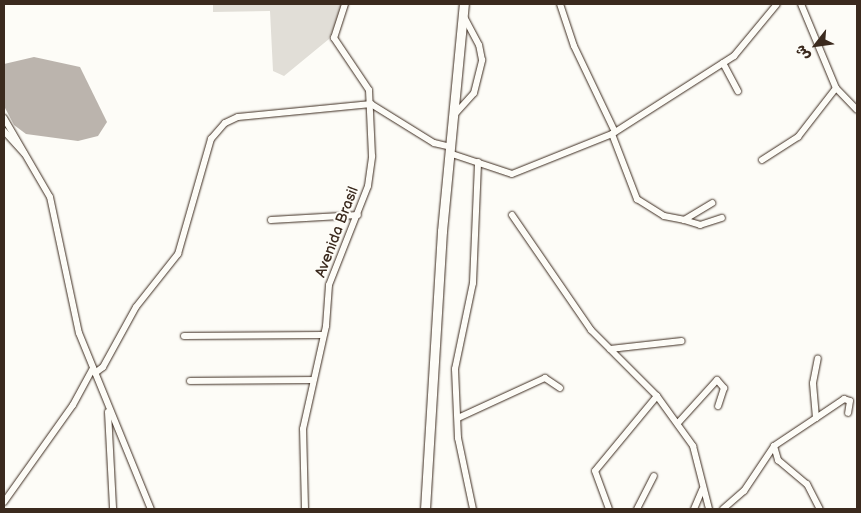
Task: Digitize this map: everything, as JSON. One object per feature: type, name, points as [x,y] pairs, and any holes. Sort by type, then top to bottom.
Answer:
[{"type":"main road","points":[[424,509],[450,150],[455,114],[464,4]]},
{"type":"street","name":"Avenida Brasil","points":[[305,509],[303,429],[323,335],[329,285],[358,215],[372,156],[371,104],[364,77],[334,38],[345,4]]},
{"type":"street","points":[[560,4],[574,46],[614,133],[637,199],[664,216],[700,225],[722,218]]},
{"type":"street","points":[[4,502],[73,405],[94,370],[103,367],[136,307],[178,254],[211,139],[220,127],[238,117],[371,104],[418,134],[450,150],[498,171],[523,172],[614,133],[723,63],[749,42],[777,4]]},
{"type":"street","points":[[801,4],[836,88],[857,110]]},
{"type":"street","points":[[455,114],[474,93],[482,60],[479,45],[463,15]]},
{"type":"street","points":[[723,63],[738,91]]},
{"type":"street","points":[[762,160],[798,137],[836,88]]},
{"type":"street","points":[[4,118],[52,204],[74,316],[108,409],[131,452],[151,509]]},
{"type":"street","points":[[4,131],[24,153]]},
{"type":"street","points":[[473,509],[464,478],[458,418],[456,350],[473,283],[478,162]]},
{"type":"street","points":[[684,220],[712,203]]},
{"type":"street","points":[[272,220],[358,215]]},
{"type":"street","points":[[512,215],[582,317],[610,349],[657,396],[678,423],[696,453],[702,490],[708,509]]},
{"type":"street","points":[[184,336],[323,335]]},
{"type":"street","points":[[610,349],[682,342]]},
{"type":"street","points":[[816,418],[813,383],[818,358]]},
{"type":"street","points":[[458,418],[545,378],[560,388]]},
{"type":"street","points":[[190,381],[312,380]]},
{"type":"street","points":[[678,423],[717,380],[724,388],[718,406]]},
{"type":"street","points":[[609,509],[595,471],[657,396]]},
{"type":"street","points":[[723,509],[744,491],[774,446],[844,399],[850,401],[848,413]]},
{"type":"street","points":[[108,409],[113,509]]},
{"type":"street","points":[[774,446],[778,460],[807,484],[820,509]]},
{"type":"street","points":[[637,509],[654,476]]},
{"type":"street","points":[[694,509],[702,490]]},
{"type":"shaded area","points":[[213,4],[344,4],[329,39],[284,76],[273,71],[270,11],[213,12]]},
{"type":"shaded area","points":[[34,57],[80,67],[107,122],[98,136],[78,141],[26,134],[14,125],[4,106],[4,64]]}]
